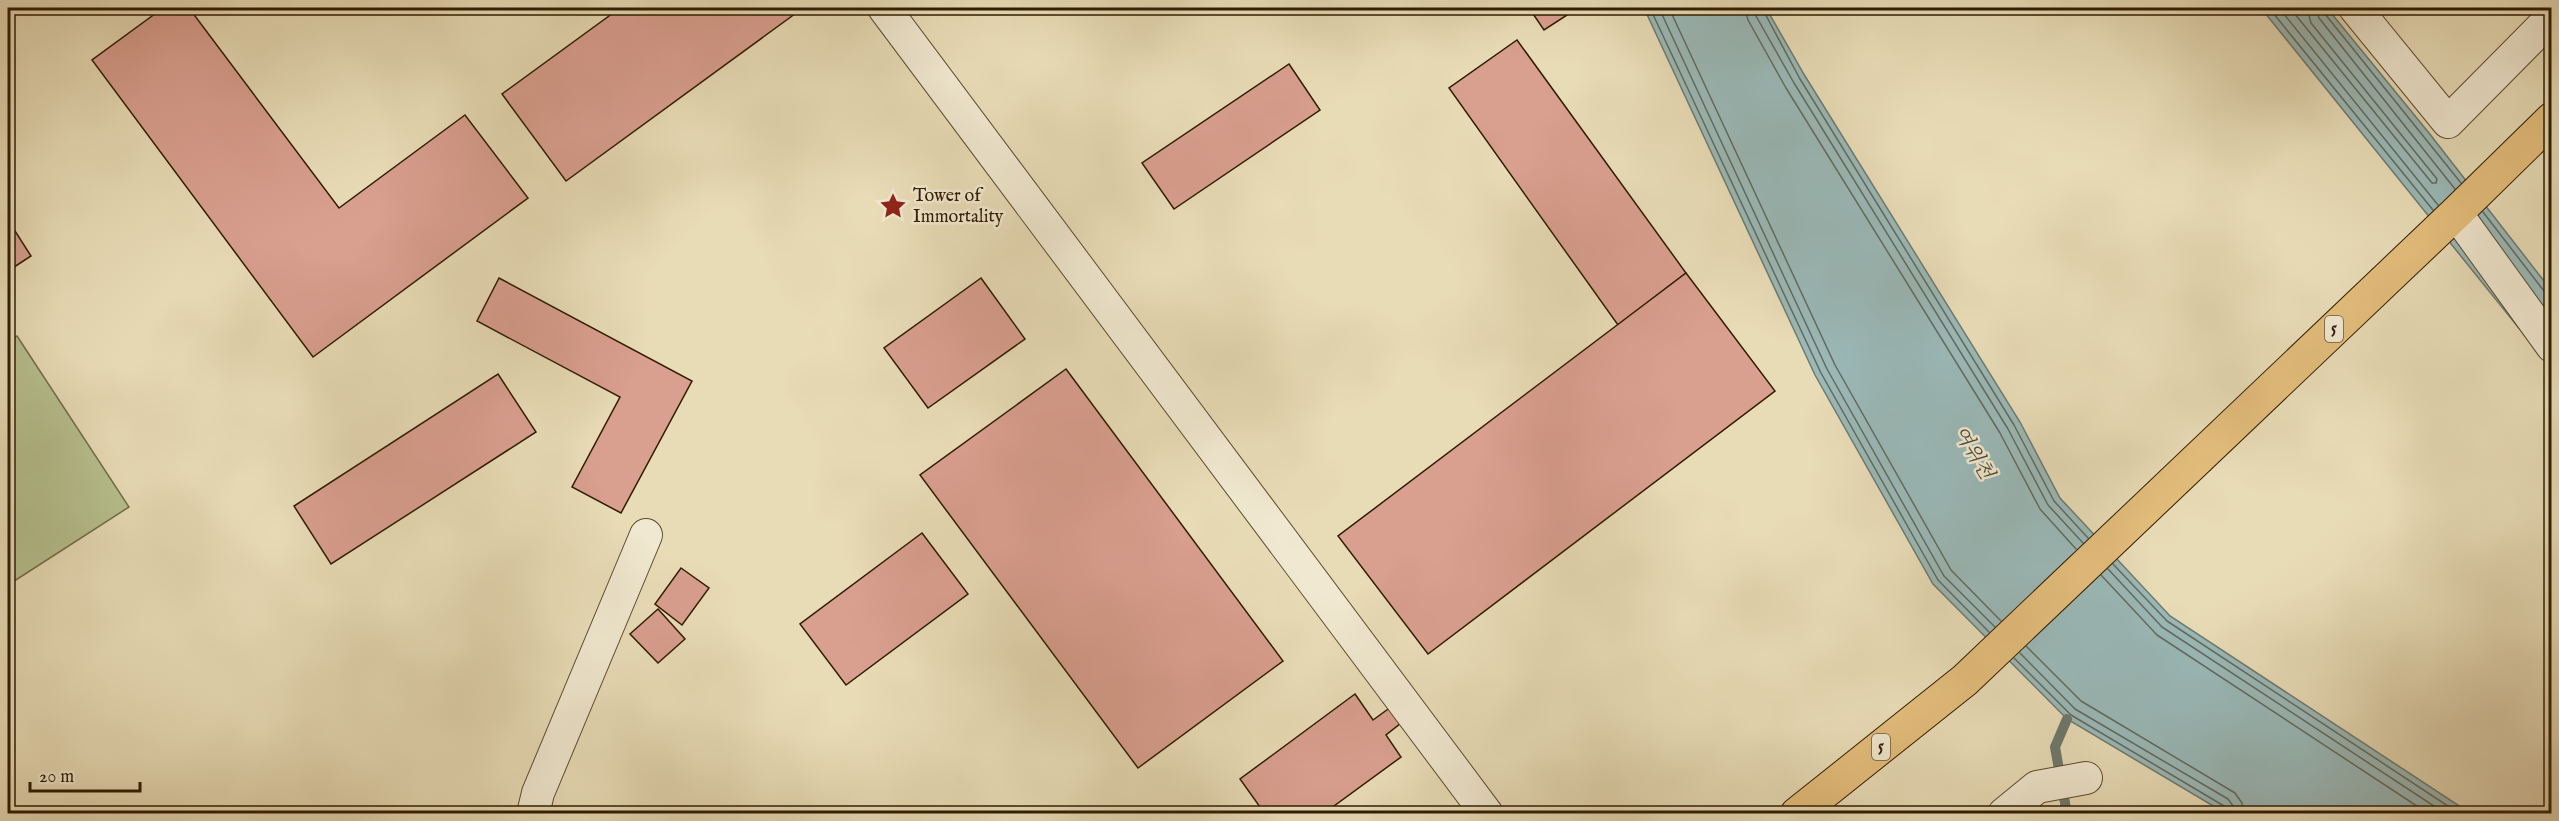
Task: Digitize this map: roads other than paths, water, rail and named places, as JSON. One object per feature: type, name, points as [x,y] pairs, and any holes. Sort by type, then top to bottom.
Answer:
[{"type":"highway","name":"5","points":[[1797,813],[1965,680],[2457,213],[2552,119]]},
{"type":"street","points":[[884,8],[1487,813]]},
{"type":"street","points":[[2355,8],[2448,122],[2552,17]]},
{"type":"street","points":[[2457,213],[2552,346]]},
{"type":"street","points":[[533,813],[538,794],[646,535]]},
{"type":"street","points":[[2004,813],[2037,787],[2086,778]]},
{"type":"water","name":"여위천","points":[[1644,8],[1766,8],[1805,76],[2020,422],[2060,498],[2170,616],[2470,813],[2225,813],[2067,719],[1933,584],[1815,375]]},
{"type":"water","points":[[2261,8],[2327,8],[2429,133],[2551,290],[2551,368]]},
{"type":"waterway","points":[[2067,719],[2055,747],[2067,814]]},
{"type":"place","name":"Tower of Immortality","points":[[893,206]]}]
